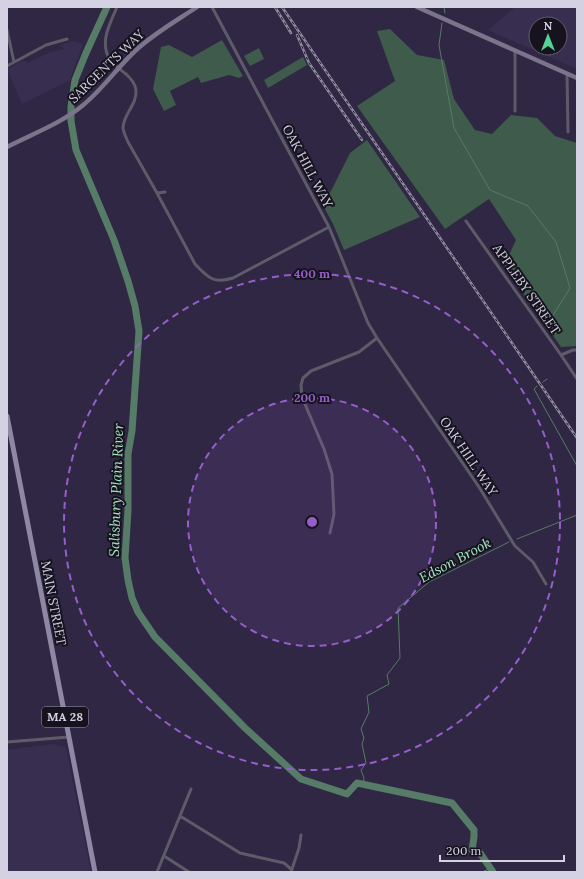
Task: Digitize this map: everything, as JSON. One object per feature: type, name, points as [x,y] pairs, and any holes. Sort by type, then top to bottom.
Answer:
[{"type":"main road","name":"SARGENTS WAY","points":[[7,147],[61,120],[81,107],[104,86],[129,57],[150,38],[197,7]]},
{"type":"main road","points":[[417,7],[577,78]]},
{"type":"main road","name":"MAIN STREET","points":[[7,416],[95,872]]},
{"type":"street","points":[[117,7],[108,28],[105,40],[107,54],[111,61],[131,78],[135,84],[136,91],[134,105],[125,119],[123,127],[125,134],[195,264],[203,273],[214,280],[222,282],[233,278],[329,227]]},
{"type":"street","name":"OAK HILL WAY","points":[[212,7],[329,227],[368,323],[479,487],[515,546],[533,562],[546,584]]},
{"type":"street","points":[[7,30],[14,62]]},
{"type":"street","points":[[7,66],[46,45],[67,39]]},
{"type":"street","points":[[515,50],[515,111]]},
{"type":"street","points":[[567,74],[568,132]]},
{"type":"street","points":[[157,193],[165,192]]},
{"type":"street","name":"APPLEBY STREET","points":[[466,221],[577,379]]},
{"type":"street","points":[[330,533],[334,514],[330,468],[324,449],[302,397],[301,385],[303,378],[311,371],[359,352],[377,338]]},
{"type":"street","points":[[561,355],[577,350]]},
{"type":"street","points":[[7,742],[69,737]]},
{"type":"street","points":[[157,872],[191,789]]},
{"type":"street","points":[[180,816],[240,854],[284,863],[291,870],[296,857],[301,835]]},
{"type":"street","points":[[164,856],[189,872]]},
{"type":"shaded area","points":[[515,7],[577,7],[577,69],[547,56],[568,56],[568,16],[528,16],[528,48],[488,30]]},
{"type":"shaded area","points":[[74,41],[83,44],[70,80],[22,104],[7,69],[23,60],[28,63],[48,53],[64,49],[59,45]]},
{"type":"shaded area","points":[[52,744],[66,747],[91,872],[7,872],[7,750]]},
{"type":"green space","points":[[390,29],[417,55],[444,60],[454,99],[475,130],[492,134],[511,115],[537,118],[555,136],[577,143],[577,346],[561,347],[504,266],[516,240],[489,199],[445,229],[357,106],[395,81],[377,31]]},
{"type":"green space","points":[[222,40],[243,76],[239,78],[229,75],[201,83],[198,77],[170,91],[176,105],[164,111],[153,89],[161,47],[169,45],[192,57]]},
{"type":"green space","points":[[259,48],[264,59],[250,66],[244,56]]},
{"type":"green space","points":[[303,57],[307,65],[268,88],[264,80]]},
{"type":"green space","points":[[367,140],[420,217],[344,250],[333,224],[319,198],[331,191],[350,153]]},
{"type":"waterway","name":"Salisbury Plain River","points":[[107,7],[75,80],[71,107],[71,121],[76,150],[114,240],[128,281],[135,306],[139,331],[132,431],[128,454],[128,510],[125,558],[132,598],[138,612],[155,637],[245,728],[301,779],[347,794],[357,783],[452,803],[474,830],[472,850],[480,853],[493,872]]},
{"type":"waterway","points":[[444,7],[445,13]]},
{"type":"waterway","points":[[442,23],[439,45],[454,128],[490,190],[528,206],[556,242],[570,288],[552,317]]},
{"type":"waterway","points":[[543,382],[547,379]]},
{"type":"waterway","points":[[537,386],[534,389],[577,466]]},
{"type":"waterway","name":"Edson Brook","points":[[517,539],[577,515]]},
{"type":"waterway","name":"Edson Brook","points":[[363,785],[364,778],[361,770],[366,763],[362,744],[364,738],[361,729],[369,712],[367,696],[389,684],[387,675],[400,658],[398,608],[429,582],[509,542]]},
{"type":"waterway","points":[[482,872],[491,868]]},
{"type":"railway","points":[[275,7],[291,33]]},
{"type":"railway","points":[[282,7],[577,438]]},
{"type":"railway","points":[[297,35],[309,63],[362,140]]}]
